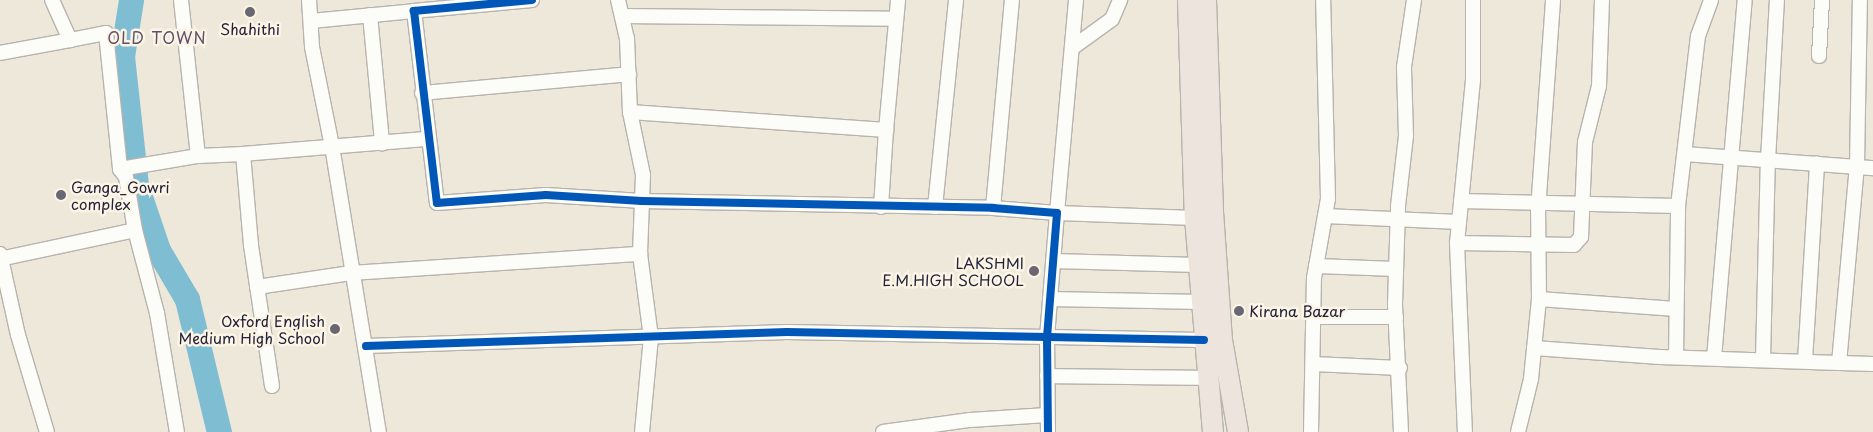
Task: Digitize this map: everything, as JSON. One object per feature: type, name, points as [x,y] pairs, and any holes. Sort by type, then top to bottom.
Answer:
[{"type":"highway","points":[[1188,0],[1195,218],[1213,432]]},
{"type":"highway","points":[[1206,0],[1213,212],[1222,340],[1238,432]]},
{"type":"street","points":[[52,0],[70,40]]},
{"type":"street","points":[[180,0],[198,156]]},
{"type":"street","points":[[309,0],[310,21],[379,432]]},
{"type":"street","points":[[310,21],[532,0]]},
{"type":"street","points":[[618,0],[627,38],[630,112],[643,175],[640,254],[652,337],[642,432]]},
{"type":"street","points":[[881,207],[898,0]]},
{"type":"street","points":[[935,207],[956,0]]},
{"type":"street","points":[[993,208],[1012,0]]},
{"type":"street","points":[[1048,432],[1047,337],[1076,0]]},
{"type":"street","points":[[1072,48],[1112,19],[1120,0]]},
{"type":"street","points":[[1311,432],[1316,266],[1328,189],[1323,0]]},
{"type":"street","points":[[1401,432],[1396,269],[1398,221],[1406,136],[1404,67],[1414,0]]},
{"type":"street","points":[[1465,432],[1457,243],[1473,80],[1473,0]]},
{"type":"street","points":[[1518,432],[1531,379],[1538,299],[1539,205],[1553,0]]},
{"type":"street","points":[[1457,243],[1578,244],[1583,205],[1585,142],[1599,86],[1602,0]]},
{"type":"street","points":[[1676,357],[1678,206],[1686,154],[1698,36],[1711,0]]},
{"type":"street","points":[[1714,358],[1745,0]]},
{"type":"street","points":[[1763,358],[1768,160],[1777,0]]},
{"type":"street","points":[[1819,56],[1822,0]]},
{"type":"street","points":[[1839,363],[1857,166],[1860,0]]},
{"type":"street","points":[[414,11],[427,139],[436,203],[546,195],[642,201],[993,208],[1057,213],[1195,218]]},
{"type":"street","points":[[370,15],[382,143]]},
{"type":"street","points":[[622,16],[896,19]]},
{"type":"street","points":[[0,54],[106,33],[120,169],[126,177],[135,230],[157,313],[177,432]]},
{"type":"street","points":[[422,92],[629,74]]},
{"type":"street","points":[[630,112],[886,130]]},
{"type":"street","points":[[120,169],[198,156],[427,139]]},
{"type":"street","points":[[243,154],[258,287],[272,386]]},
{"type":"street","points":[[1686,154],[1873,168]]},
{"type":"street","points":[[1805,361],[1817,163]]},
{"type":"street","points":[[1461,201],[1539,205],[1678,206]]},
{"type":"street","points":[[1325,216],[1398,221],[1459,222]]},
{"type":"street","points":[[47,432],[18,335],[0,257],[135,230]]},
{"type":"street","points":[[258,287],[351,273],[640,254]]},
{"type":"street","points":[[1053,261],[1198,264]]},
{"type":"street","points":[[1316,266],[1396,269]]},
{"type":"street","points":[[1050,299],[1202,302]]},
{"type":"street","points":[[1538,299],[1676,310]]},
{"type":"street","points":[[1314,318],[1396,317]]},
{"type":"street","points":[[366,346],[787,332],[1204,340]]},
{"type":"street","points":[[1534,348],[1676,357],[1763,358],[1873,364]]},
{"type":"street","points":[[1313,364],[1400,368]]},
{"type":"street","points":[[1047,376],[1208,378]]},
{"type":"street","points":[[882,432],[970,420],[1047,415]]},
{"type":"waterway","points":[[131,0],[122,56],[136,185],[158,250],[187,299],[219,432]]},
{"type":"cycle path","points":[[532,0],[414,11],[437,203],[546,195],[642,201],[993,208],[1057,213],[1047,337],[1204,340]]},
{"type":"cycle path","points":[[366,346],[787,332],[1047,337],[1048,432]]},
{"type":"place","name":"Shahithi","points":[[250,12]]},
{"type":"place","name":"Ganga_Gowri complex","points":[[61,195]]},
{"type":"place","name":"LAKSHMI E.M.HIGH SCHOOL","points":[[1034,271]]},
{"type":"place","name":"Kirana Bazar","points":[[1239,311]]},
{"type":"place","name":"Oxford English Medium High School","points":[[335,329]]},
{"type":"district","name":"OLD TOWN","points":[[157,37]]}]
